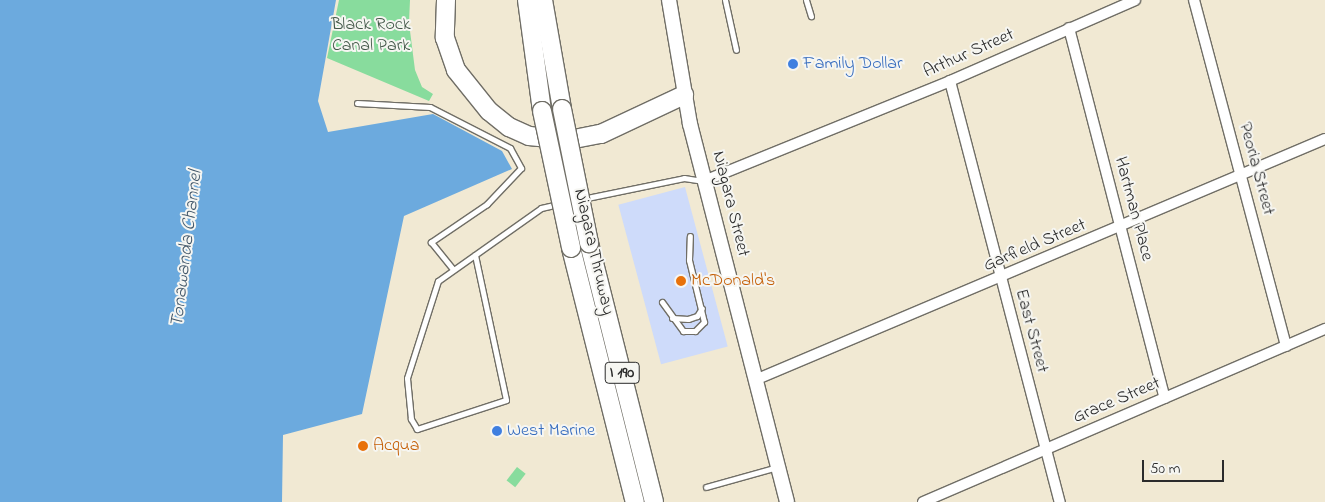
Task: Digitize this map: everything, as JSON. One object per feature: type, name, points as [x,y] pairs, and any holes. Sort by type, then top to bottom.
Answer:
[{"type":"highway","points":[[446,0],[445,38],[456,70],[485,107],[509,127],[529,136],[569,140],[601,134],[684,95]]},
{"type":"highway","name":"Niagara Thruway","points":[[527,0],[542,111],[571,248],[635,502]]},
{"type":"highway","name":"Niagara Thruway","points":[[544,0],[562,109],[589,243],[654,502]]},
{"type":"main road","name":"Niagara Street","points":[[669,0],[684,95],[704,181],[788,502]]},
{"type":"street","name":"Arthur Street","points":[[704,181],[950,81],[1134,0]]},
{"type":"street","name":"Peoria Street","points":[[1194,0],[1286,346]]},
{"type":"street","name":"Hartman Place","points":[[1069,28],[1165,398]]},
{"type":"street","name":"East Street","points":[[950,81],[1000,279],[1060,502]]},
{"type":"street","name":"Garfield Street","points":[[755,380],[1121,228],[1325,139]]},
{"type":"street","name":"Grace Street","points":[[922,502],[1325,329]]},
{"type":"lane","points":[[725,0],[736,50]]},
{"type":"lane","points":[[806,0],[811,16]]},
{"type":"lane","points":[[358,104],[430,107],[510,148],[521,168],[487,204],[431,242],[453,269]]},
{"type":"lane","points":[[576,200],[684,178],[704,181]]},
{"type":"lane","points":[[475,256],[506,400],[417,428],[411,419],[406,378],[429,303],[438,281],[541,208],[567,202]]},
{"type":"lane","points":[[662,302],[672,318],[684,331],[695,331],[704,322],[702,307],[689,260],[690,236]]},
{"type":"lane","points":[[672,318],[688,319],[696,316],[702,307]]},
{"type":"lane","points":[[706,487],[778,467]]},
{"type":"shaded area","points":[[685,187],[728,346],[661,364],[618,205]]},
{"type":"green space","name":"Black Rock Canal Park","points":[[339,0],[410,0],[409,23],[415,70],[422,87],[433,94],[429,101],[327,58]]},
{"type":"green space","points":[[517,467],[526,474],[515,487],[507,480]]},
{"type":"water","name":"Tonawanda Channel","points":[[0,0],[336,0],[318,101],[328,132],[433,114],[502,151],[512,169],[404,216],[362,414],[283,435],[282,502],[0,502]]},
{"type":"place","name":"Family Dollar","points":[[793,64]]},
{"type":"place","name":"McDonald's","points":[[681,281]]},
{"type":"place","name":"West Marine","points":[[497,431]]},
{"type":"place","name":"Acqua","points":[[363,446]]}]
